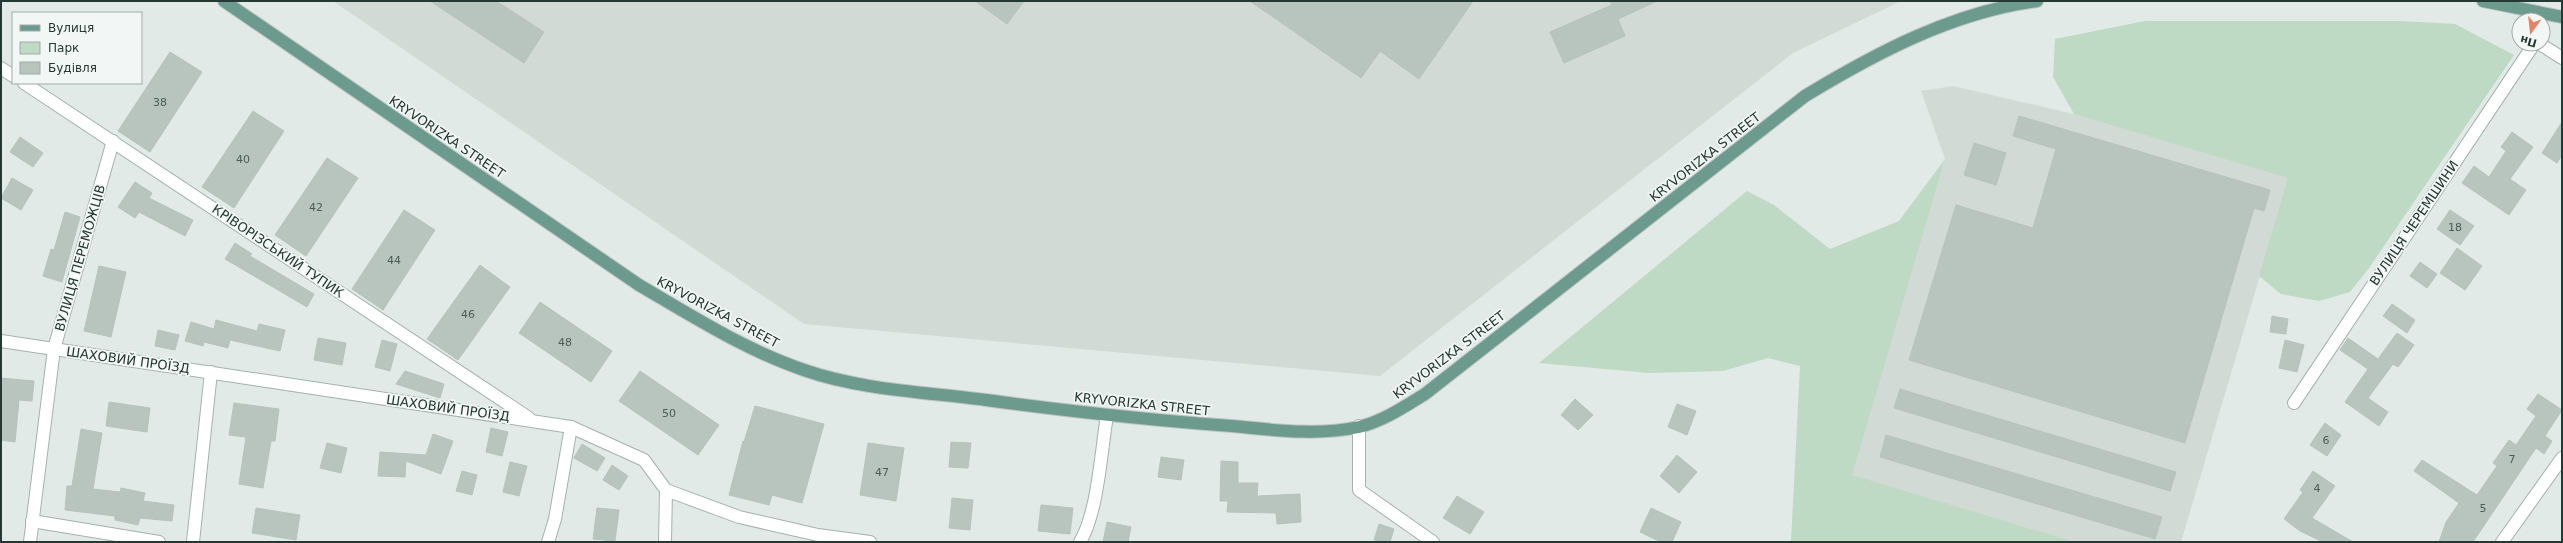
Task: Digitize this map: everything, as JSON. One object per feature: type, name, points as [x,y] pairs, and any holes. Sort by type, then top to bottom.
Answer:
[{"type":"main road","name":"KRYVORIZKA STREET","points":[[224,1],[639,285],[710,327],[772,358],[805,370],[838,379],[1107,416],[1299,432],[1360,426],[1395,413],[1425,394],[1805,96],[1859,63],[1912,38],[1966,18],[2037,1]]},
{"type":"main road","points":[[2483,1],[2525,12]]},
{"type":"main road","points":[[2551,17],[2562,18]]},
{"type":"street","points":[[2551,51],[2562,58]]},
{"type":"street","name":"ВУЛИЦЯ ЧЕРЕМШИНИ","points":[[2294,403],[2529,52]]},
{"type":"street","points":[[1,68],[12,75]]},
{"type":"street","name":"КРІВОРІЗСЬКИЙ ТУПИК","points":[[26,84],[532,420]]},
{"type":"street","name":"ВУЛИЦЯ ПЕРЕМОЖЦІВ","points":[[30,542],[54,349],[112,141]]},
{"type":"street","name":"ШАХОВИЙ ПРОЇЗД","points":[[1,341],[571,427],[644,460],[666,490]]},
{"type":"street","points":[[193,542],[211,372]]},
{"type":"street","points":[[1080,542],[1086,532],[1092,512],[1107,416]]},
{"type":"street","points":[[1360,426],[1359,490],[1433,542]]},
{"type":"street","points":[[548,542],[555,519],[571,427]]},
{"type":"street","points":[[2502,542],[2562,458]]},
{"type":"street","points":[[665,542],[666,490],[739,516],[818,535],[870,542]]},
{"type":"street","points":[[32,521],[159,542]]},
{"type":"shaded area","points":[[333,1],[1901,1],[1793,53],[1380,376],[804,324]]},
{"type":"shaded area","points":[[1953,86],[2074,114],[2289,178],[2181,542],[2075,542],[1851,475],[1945,159],[1921,91]]},
{"type":"green space","points":[[2145,21],[2401,21],[2455,24],[2514,55],[2369,268],[2350,292],[2319,301],[2281,294],[2259,276],[2288,178],[2074,114],[2053,77],[2055,39]]},
{"type":"green space","points":[[1945,159],[1852,475],[2075,542],[1791,542],[1800,366],[1768,358],[1723,371],[1649,373],[1539,363],[1747,191],[1774,205],[1830,249],[1899,221]]},
{"type":"building","points":[[430,1],[496,1],[544,32],[524,63]]},
{"type":"building","points":[[975,1],[1024,1],[1007,24]]},
{"type":"building","points":[[1250,1],[1473,1],[1419,79],[1380,51],[1361,78]]},
{"type":"building","points":[[1610,1],[1657,1],[1618,19],[1625,36],[1564,63],[1550,32],[1612,5]]},
{"type":"building","points":[[170,52],[202,72],[150,152],[118,131]]},
{"type":"building","points":[[253,111],[284,131],[234,208],[202,187]]},
{"type":"building","points":[[2019,116],[2270,190],[2264,211],[2254,208],[2185,443],[1909,360],[1956,205],[2033,228],[2056,149],[2013,136]]},
{"type":"building","points":[[2562,122],[2562,155],[2557,163],[2542,153]]},
{"type":"building","points":[[2512,132],[2533,147],[2510,179],[2526,190],[2509,215],[2462,183],[2474,166],[2489,177],[2506,151],[2501,147]]},
{"type":"building","points":[[20,137],[43,153],[33,167],[10,152]]},
{"type":"building","points":[[1974,143],[2006,153],[1996,185],[1964,175]]},
{"type":"building","points":[[327,158],[358,178],[306,256],[275,235]]},
{"type":"building","points":[[12,178],[33,190],[21,210],[1,198]]},
{"type":"building","points":[[135,182],[152,193],[149,198],[193,220],[185,236],[139,212],[135,218],[118,207]]},
{"type":"building","points":[[404,210],[435,230],[383,310],[352,289]]},
{"type":"building","points":[[2450,210],[2474,226],[2460,245],[2437,229]]},
{"type":"building","points":[[65,212],[80,217],[62,282],[43,276],[51,249],[54,250]]},
{"type":"building","points":[[235,243],[252,254],[250,256],[314,294],[307,307],[225,259]]},
{"type":"building","points":[[2457,248],[2482,266],[2465,290],[2440,273]]},
{"type":"building","points":[[2420,262],[2437,274],[2427,288],[2410,276]]},
{"type":"building","points":[[480,265],[510,287],[458,360],[427,339]]},
{"type":"building","points":[[99,266],[126,272],[111,337],[84,331]]},
{"type":"building","points":[[540,302],[612,351],[591,382],[519,333]]},
{"type":"building","points":[[2392,304],[2415,320],[2407,333],[2383,316]]},
{"type":"building","points":[[2272,316],[2288,319],[2286,334],[2270,332]]},
{"type":"building","points":[[216,320],[257,331],[259,324],[285,330],[280,351],[230,340],[228,348],[204,342],[203,346],[185,341],[191,322],[214,329]]},
{"type":"building","points":[[158,330],[179,335],[175,350],[155,346]]},
{"type":"building","points":[[2397,333],[2414,345],[2398,367],[2393,364],[2368,398],[2388,412],[2379,426],[2345,402],[2368,369],[2340,350],[2348,338],[2378,359]]},
{"type":"building","points":[[318,338],[346,343],[342,365],[314,360]]},
{"type":"building","points":[[382,340],[397,344],[390,371],[375,367]]},
{"type":"building","points":[[2285,340],[2304,345],[2297,372],[2279,368]]},
{"type":"building","points":[[405,371],[444,384],[440,398],[396,384]]},
{"type":"building","points":[[640,371],[719,425],[698,455],[619,401]]},
{"type":"building","points":[[1,378],[34,381],[32,401],[19,400],[15,442],[1,440]]},
{"type":"building","points":[[1900,389],[2176,472],[2170,491],[1894,408]]},
{"type":"building","points":[[2538,394],[2562,410],[2545,436],[2552,441],[2544,454],[2536,448],[2473,542],[2439,542],[2446,522],[2459,503],[2414,471],[2422,460],[2477,495],[2497,466],[2493,463],[2509,440],[2516,445],[2536,416],[2527,409]]},
{"type":"building","points":[[1575,399],[1593,415],[1578,430],[1561,415]]},
{"type":"building","points":[[109,402],[150,408],[147,432],[106,426]]},
{"type":"building","points":[[234,403],[279,409],[275,441],[271,441],[263,488],[239,484],[246,437],[229,435]]},
{"type":"building","points":[[1677,404],[1696,411],[1687,435],[1668,427]]},
{"type":"building","points":[[755,406],[824,424],[802,503],[772,495],[769,505],[729,495],[743,441],[744,442]]},
{"type":"building","points":[[2325,423],[2341,435],[2327,456],[2310,445]]},
{"type":"building","points":[[491,428],[508,432],[502,456],[486,452]]},
{"type":"building","points":[[81,429],[102,433],[93,489],[120,492],[121,488],[145,493],[143,501],[174,505],[172,521],[140,518],[138,525],[115,520],[115,516],[65,510],[67,486],[72,486]]},
{"type":"building","points":[[433,434],[453,441],[441,474],[406,461],[405,477],[378,476],[380,452],[426,455]]},
{"type":"building","points":[[1886,435],[2162,517],[2155,539],[1880,457]]},
{"type":"building","points":[[951,442],[971,443],[968,468],[949,467]]},
{"type":"building","points":[[327,443],[347,448],[341,473],[320,468]]},
{"type":"building","points":[[868,443],[904,448],[896,501],[860,495]]},
{"type":"building","points":[[582,444],[605,458],[597,471],[574,458]]},
{"type":"building","points":[[1677,455],[1697,472],[1679,493],[1660,476]]},
{"type":"building","points":[[1161,457],[1184,460],[1181,480],[1158,477]]},
{"type":"building","points":[[1221,461],[1238,462],[1238,483],[1258,483],[1257,496],[1300,494],[1301,522],[1277,524],[1276,513],[1227,512],[1228,501],[1220,501]]},
{"type":"building","points":[[510,462],[527,466],[519,496],[503,492]]},
{"type":"building","points":[[612,465],[628,476],[619,490],[603,480]]},
{"type":"building","points":[[462,471],[477,475],[472,495],[456,491]]},
{"type":"building","points":[[2313,471],[2335,486],[2312,518],[2353,542],[2323,542],[2300,531],[2284,519],[2303,492],[2300,490]]},
{"type":"building","points":[[1457,496],[1484,512],[1470,534],[1443,518]]},
{"type":"building","points":[[952,498],[973,500],[970,530],[949,528]]},
{"type":"building","points":[[1041,505],[1073,508],[1070,534],[1038,531]]},
{"type":"building","points":[[256,508],[300,515],[296,540],[252,533]]},
{"type":"building","points":[[597,508],[619,510],[615,541],[593,539]]},
{"type":"building","points":[[1651,508],[1681,522],[1672,542],[1661,542],[1640,532]]},
{"type":"building","points":[[1107,522],[1131,527],[1128,542],[1103,542]]},
{"type":"building","points":[[1379,524],[1394,529],[1390,542],[1374,540]]}]
